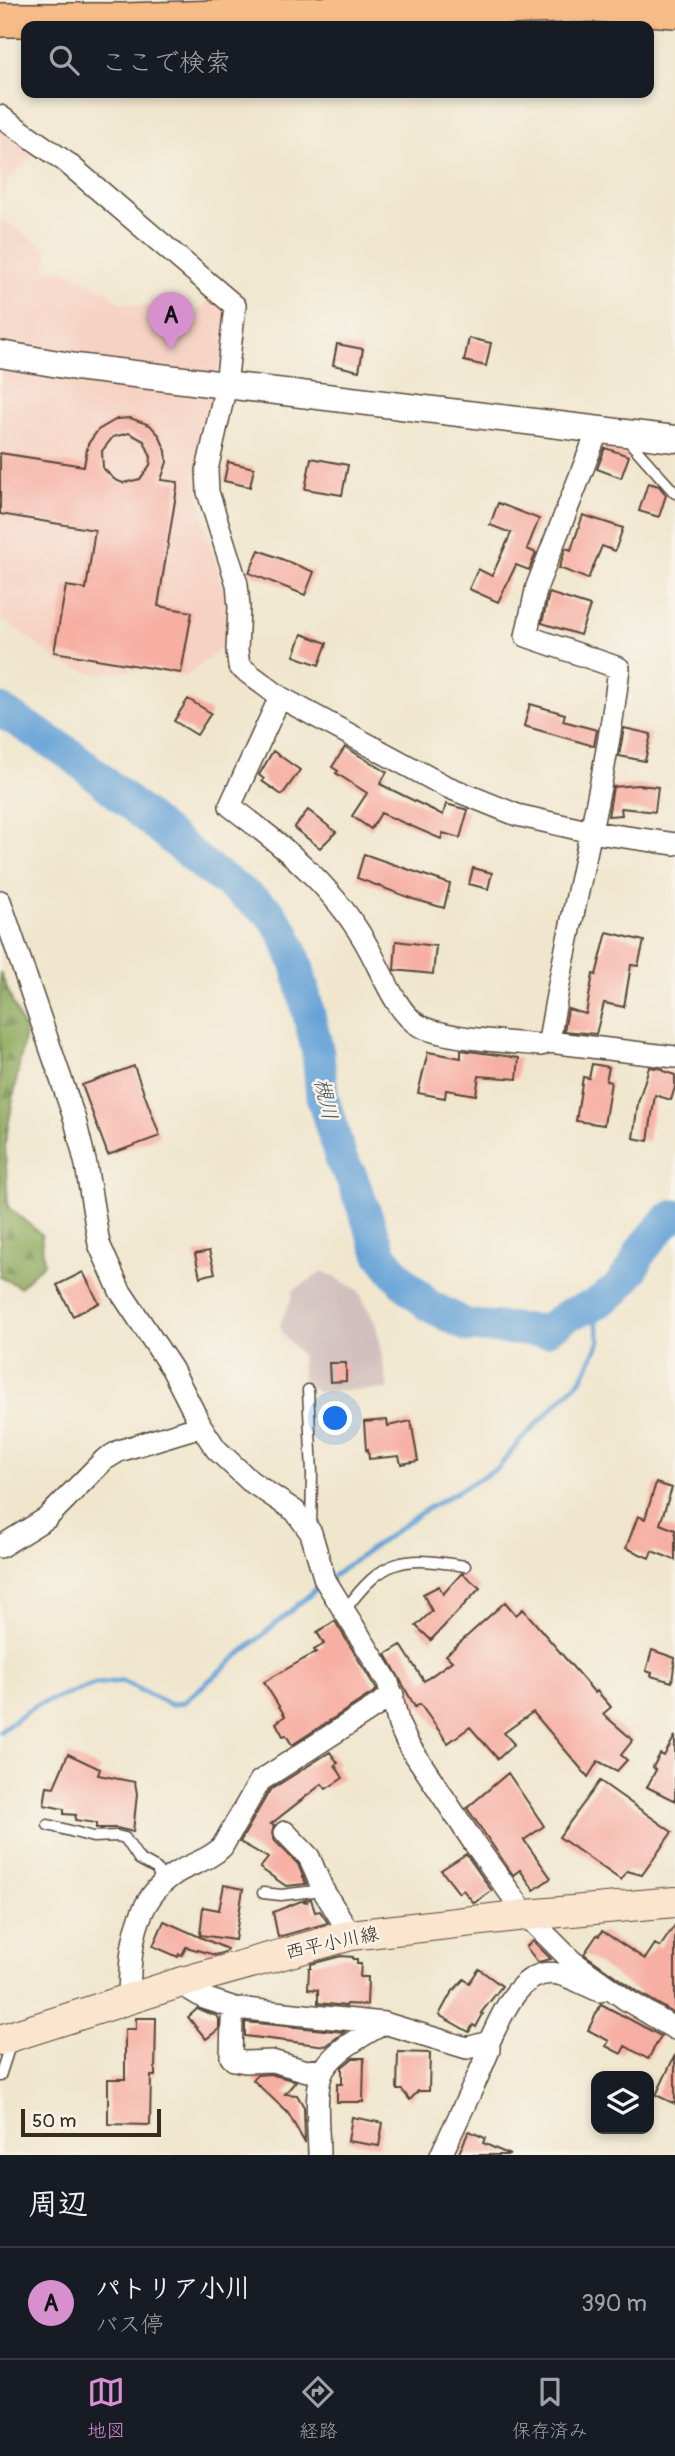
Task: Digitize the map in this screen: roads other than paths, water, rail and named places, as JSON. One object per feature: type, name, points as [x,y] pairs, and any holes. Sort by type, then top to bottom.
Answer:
[{"type":"main road","points":[[0,20],[126,20],[596,5],[675,11]]},
{"type":"main road","name":"西平小川線","points":[[6,2038],[179,1983],[351,1935],[526,1914],[675,1902]]},
{"type":"street","points":[[0,116],[66,162],[236,306],[226,385],[207,470],[208,492],[237,584],[237,650],[240,666],[280,697],[445,786],[517,815],[591,832],[675,844]]},
{"type":"street","points":[[0,354],[76,367],[675,439]]},
{"type":"street","points":[[549,1042],[614,715],[619,668],[526,636],[537,586],[610,431]]},
{"type":"street","points":[[280,697],[230,806],[268,834],[327,887],[357,926],[399,1005],[417,1025],[464,1037],[541,1045],[549,1042],[675,1057]]},
{"type":"street","points":[[0,901],[75,1120],[86,1165],[99,1244],[120,1291],[172,1369],[216,1449],[250,1481],[295,1511],[311,1533],[326,1580],[388,1682],[399,1725],[408,1744],[474,1843],[526,1914],[572,1961],[625,1999],[675,2029]]},
{"type":"street","points":[[0,1547],[47,1518],[104,1460],[119,1451],[201,1426]]},
{"type":"street","points":[[129,1999],[129,1966],[137,1922],[145,1906],[162,1884],[176,1873],[214,1855],[222,1847],[260,1781],[393,1695]]},
{"type":"street","points":[[285,1832],[309,1857],[323,1890],[351,1935]]},
{"type":"street","points":[[441,2155],[478,2076],[489,2050],[489,2042],[515,1993],[544,1973],[560,1975],[625,1999]]},
{"type":"street","points":[[179,1983],[204,1998],[235,2008],[384,2023],[467,2048],[489,2042]]},
{"type":"street","points":[[235,2008],[230,2046],[234,2060],[272,2061],[306,2071],[324,2069]]},
{"type":"street","points":[[319,2155],[319,2093],[324,2069],[343,2049],[384,2023]]},
{"type":"lane","points":[[610,431],[675,493]]},
{"type":"lane","points":[[308,1390],[312,1474],[311,1533]]},
{"type":"lane","points":[[345,1610],[360,1590],[393,1565],[407,1560],[465,1566]]},
{"type":"lane","points":[[48,1825],[93,1837],[125,1838],[139,1859],[157,1868],[162,1884]]},
{"type":"lane","points":[[262,1893],[292,1894],[323,1890]]},
{"type":"lane","points":[[0,2076],[6,2038]]},
{"type":"waterway","name":"槻川","points":[[0,710],[73,756],[206,867],[269,912],[284,933],[297,965],[318,1053],[322,1096],[342,1162],[351,1176],[381,1255],[402,1281],[428,1305],[468,1326],[544,1331],[570,1314],[593,1306],[616,1290],[632,1270],[641,1251],[668,1219],[675,1216]]},
{"type":"waterway","points":[[329,1579],[422,1512],[498,1468],[521,1440],[582,1378],[600,1341],[593,1306]]},
{"type":"waterway","points":[[0,1731],[35,1706],[95,1684],[122,1681],[171,1705],[184,1702],[321,1585]]},
{"type":"place","name":"パトリア小川","points":[[171,350]]}]
